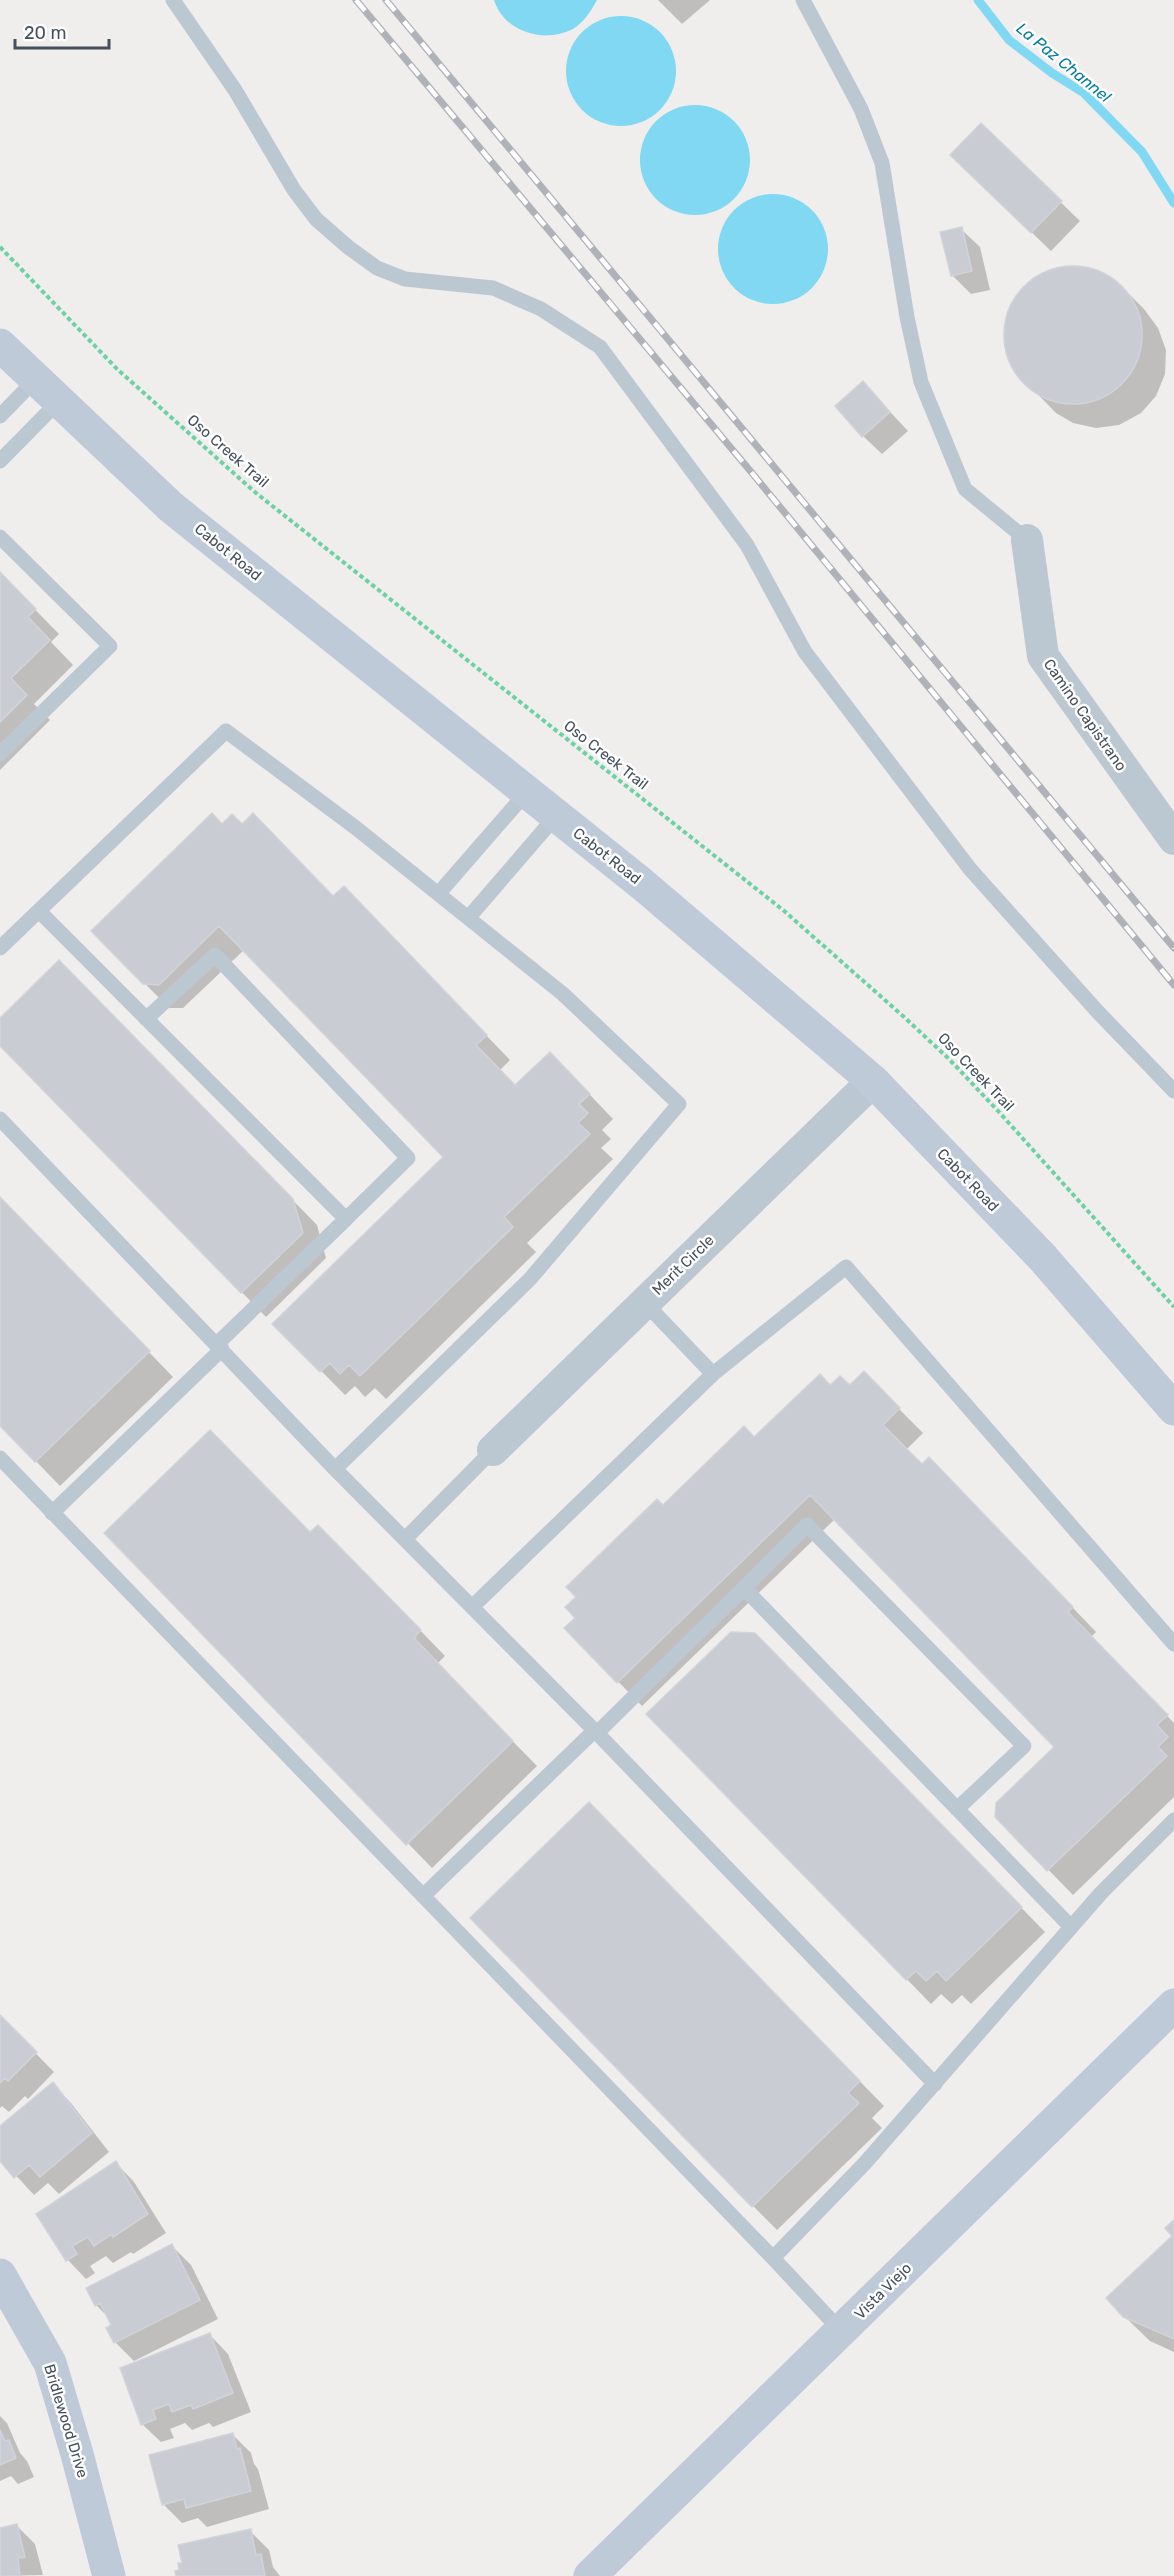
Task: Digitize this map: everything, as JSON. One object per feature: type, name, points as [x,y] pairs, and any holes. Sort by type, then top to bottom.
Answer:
[{"type":"main road","name":"Cabot Road","points":[[0,345],[171,507],[642,884],[873,1081],[1043,1258],[1174,1409]]},
{"type":"main road","name":"Vista Viejo","points":[[590,2576],[1174,2005]]},
{"type":"main road","name":"Bridlewood Drive","points":[[0,2275],[50,2363],[109,2576]]},
{"type":"street","name":"Camino Capistrano","points":[[1027,540],[1043,656],[1174,839]]},
{"type":"street","name":"Merit Circle","points":[[493,1450],[873,1081]]},
{"type":"lane","points":[[173,0],[235,90],[294,190],[316,219],[348,247],[377,268],[405,279],[492,288],[541,309],[600,347],[747,545],[805,652],[970,869],[1097,1011],[1174,1091]]},
{"type":"lane","points":[[803,0],[861,109],[882,163],[907,317],[921,382],[965,489],[1027,540]]},
{"type":"lane","points":[[0,416],[47,390]]},
{"type":"lane","points":[[0,461],[47,390]]},
{"type":"lane","points":[[0,537],[110,646],[0,754]]},
{"type":"lane","points":[[0,948],[226,731],[439,893],[563,994],[680,1104],[530,1279],[335,1469]]},
{"type":"lane","points":[[439,893],[526,792]]},
{"type":"lane","points":[[469,917],[556,816]]},
{"type":"lane","points":[[39,910],[345,1219]]},
{"type":"lane","points":[[52,1513],[408,1158],[215,955],[146,1019]]},
{"type":"lane","points":[[0,1119],[335,1469],[596,1732],[935,2084]]},
{"type":"lane","points":[[472,1607],[713,1374],[846,1267],[1174,1644]]},
{"type":"lane","points":[[645,1303],[713,1374]]},
{"type":"lane","points":[[405,1539],[493,1450]]},
{"type":"lane","points":[[0,1458],[842,2332]]},
{"type":"lane","points":[[423,1896],[596,1732],[807,1525],[1024,1746],[957,1809]]},
{"type":"lane","points":[[744,1588],[1071,1927]]},
{"type":"lane","points":[[773,2258],[865,2163],[1101,1893],[1174,1820]]},
{"type":"path","name":"Oso Creek Trail","points":[[0,247],[118,370],[256,493],[783,910],[903,1016],[949,1059],[999,1112],[1174,1307]]},
{"type":"water","points":[[494,0],[597,0],[587,16],[573,29],[562,33],[538,35],[526,32],[506,20]]},
{"type":"water","points":[[621,16],[642,20],[660,32],[672,50],[676,71],[672,92],[660,110],[642,122],[621,126],[600,122],[582,110],[570,92],[566,71],[570,50],[582,32],[600,20]]},
{"type":"water","points":[[695,105],[716,109],[734,121],[746,139],[750,160],[746,181],[734,199],[716,211],[695,215],[674,211],[656,199],[644,181],[640,160],[644,139],[656,121],[674,109]]},
{"type":"water","points":[[773,194],[794,198],[812,210],[824,228],[828,249],[824,270],[812,288],[794,300],[773,304],[752,300],[734,288],[722,270],[718,249],[722,228],[734,210],[752,198]]},
{"type":"building","points":[[981,123],[1062,201],[1031,233],[950,155]]},
{"type":"building","points":[[962,227],[972,271],[951,276],[940,232]]},
{"type":"building","points":[[1073,266],[1099,271],[1122,286],[1137,309],[1142,335],[1137,361],[1122,384],[1099,399],[1073,404],[1047,399],[1024,384],[1009,361],[1004,335],[1009,309],[1024,286],[1047,271]]},
{"type":"building","points":[[863,381],[890,412],[862,437],[835,406]]},
{"type":"building","points":[[0,572],[36,609],[28,617],[50,640],[11,678],[27,695],[0,722]]},
{"type":"building","points":[[212,813],[222,824],[232,814],[242,824],[253,813],[333,896],[344,886],[487,1035],[476,1045],[515,1085],[550,1052],[590,1094],[579,1104],[588,1113],[578,1123],[590,1134],[504,1217],[513,1227],[360,1376],[349,1365],[340,1374],[330,1363],[320,1372],[272,1324],[443,1157],[219,926],[159,985],[143,984],[91,931]]},
{"type":"building","points":[[59,960],[293,1199],[303,1233],[241,1293],[0,1046],[0,1018]]},
{"type":"building","points":[[0,1197],[150,1351],[35,1462],[0,1426]]},
{"type":"building","points":[[864,1371],[900,1408],[883,1425],[922,1464],[929,1457],[1073,1607],[1068,1612],[1168,1715],[1157,1725],[1168,1737],[1158,1747],[1167,1756],[1047,1871],[995,1817],[996,1803],[1054,1747],[810,1495],[617,1683],[564,1628],[575,1618],[565,1607],[576,1597],[566,1587],[657,1499],[663,1505],[744,1426],[754,1437],[820,1374],[830,1385],[840,1376],[850,1385]]},
{"type":"building","points":[[210,1430],[310,1532],[318,1525],[421,1630],[414,1638],[513,1741],[406,1845],[104,1533]]},
{"type":"building","points":[[731,1632],[755,1633],[1022,1907],[946,1981],[937,1971],[926,1981],[916,1971],[906,1980],[646,1714]]},
{"type":"building","points":[[589,1802],[860,2081],[848,2093],[859,2103],[752,2207],[470,1918]]},
{"type":"building","points":[[0,2015],[37,2052],[8,2081],[5,2078],[0,2083]]},
{"type":"building","points":[[53,2082],[92,2133],[40,2177],[29,2165],[14,2178],[0,2161],[0,2126]]},
{"type":"building","points":[[116,2161],[148,2214],[113,2237],[112,2234],[94,2246],[88,2237],[72,2246],[77,2254],[66,2261],[36,2214]]},
{"type":"building","points":[[1174,2220],[1174,2339],[1123,2317],[1106,2298],[1172,2236],[1165,2228]]},
{"type":"building","points":[[172,2244],[200,2300],[114,2343],[106,2328],[111,2325],[100,2303],[95,2306],[86,2288]]},
{"type":"building","points":[[210,2333],[233,2393],[193,2409],[191,2405],[172,2412],[169,2404],[153,2410],[156,2419],[141,2425],[120,2368]]},
{"type":"building","points":[[0,2430],[5,2441],[9,2440],[16,2458],[0,2465]]},
{"type":"building","points":[[233,2433],[237,2449],[240,2448],[251,2491],[186,2508],[184,2499],[162,2505],[149,2455]]},
{"type":"building","points":[[17,2524],[25,2557],[18,2558],[20,2576],[0,2576],[0,2528]]},
{"type":"building","points":[[251,2529],[256,2555],[261,2554],[265,2576],[176,2576],[175,2571],[179,2570],[178,2563],[182,2563],[178,2545]]},
{"type":"waterway","name":"La Paz Channel","points":[[978,0],[1009,40],[1052,73],[1084,93],[1142,152],[1174,203]]},
{"type":"railway","points":[[356,0],[752,473],[1174,985]]},
{"type":"railway","points":[[386,0],[1174,948]]}]
